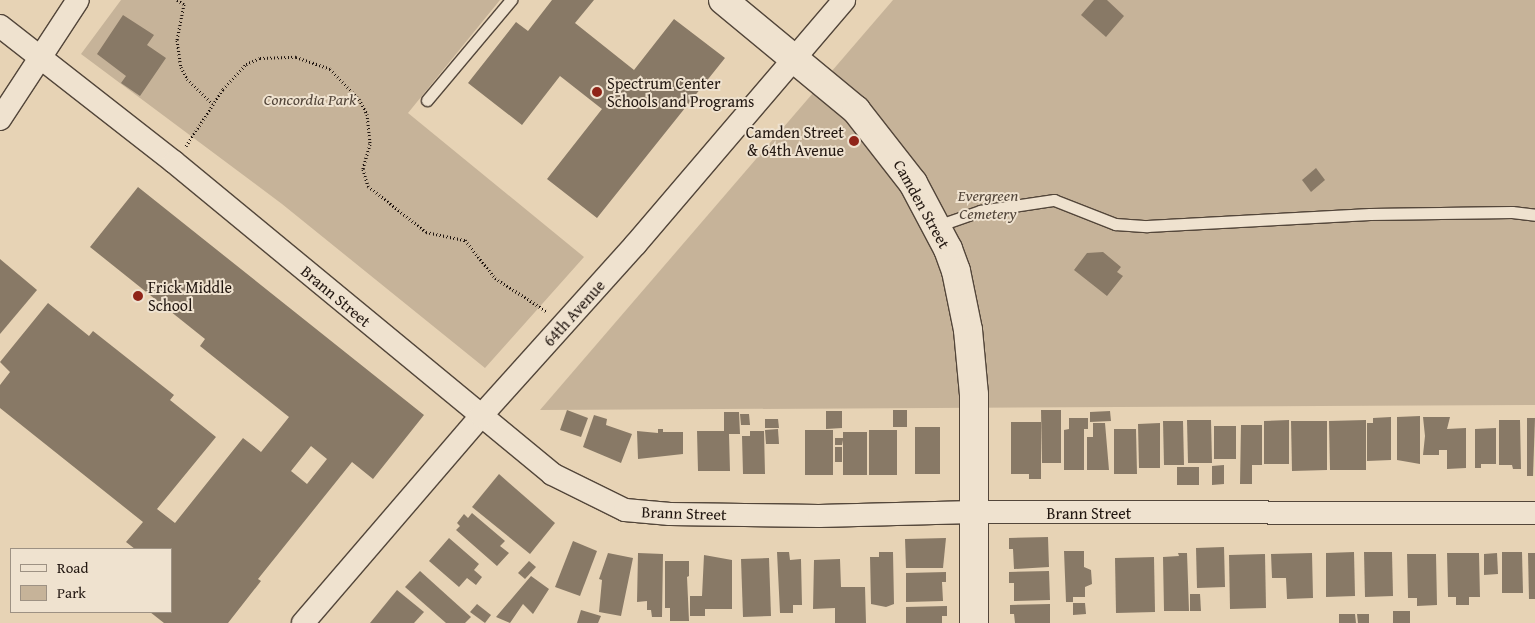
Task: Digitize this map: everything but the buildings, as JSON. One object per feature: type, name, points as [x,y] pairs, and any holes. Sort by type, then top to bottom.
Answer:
[{"type":"street","points":[[0,119],[78,0]]},
{"type":"street","name":"Camden Street","points":[[723,0],[856,110],[886,144],[914,183],[937,226],[956,271],[968,330],[974,395],[974,623]]},
{"type":"street","name":"64th Avenue","points":[[302,623],[481,416],[566,322],[844,0]]},
{"type":"street","name":"Brann Street","points":[[0,26],[174,162],[552,474],[625,510],[670,514],[800,516],[974,512],[1535,513]]},
{"type":"lane","points":[[427,100],[511,0]]},
{"type":"lane","points":[[937,226],[980,211],[1054,200],[1115,224],[1147,226],[1370,214],[1512,212],[1535,215]]},
{"type":"path","points":[[178,0],[184,4],[177,40],[181,68],[187,79],[212,103]]},
{"type":"path","points":[[174,162],[195,134],[212,103],[233,75],[246,64],[260,58],[296,58],[330,69],[359,99],[367,114],[370,144],[363,169],[368,186],[426,232],[465,240],[506,288],[566,322]]},
{"type":"green space","name":"Concordia Park","points":[[121,0],[500,0],[408,113],[584,257],[485,368],[282,204],[81,54]]},
{"type":"green space","name":"Evergreen Cemetery","points":[[893,0],[1535,0],[1535,405],[540,410]]},
{"type":"place","name":"Spectrum Center Schools and Programs","points":[[597,92]]},
{"type":"place","name":"Camden Street & 64th Avenue","points":[[854,141]]},
{"type":"place","name":"Frick Middle School","points":[[138,296]]}]
